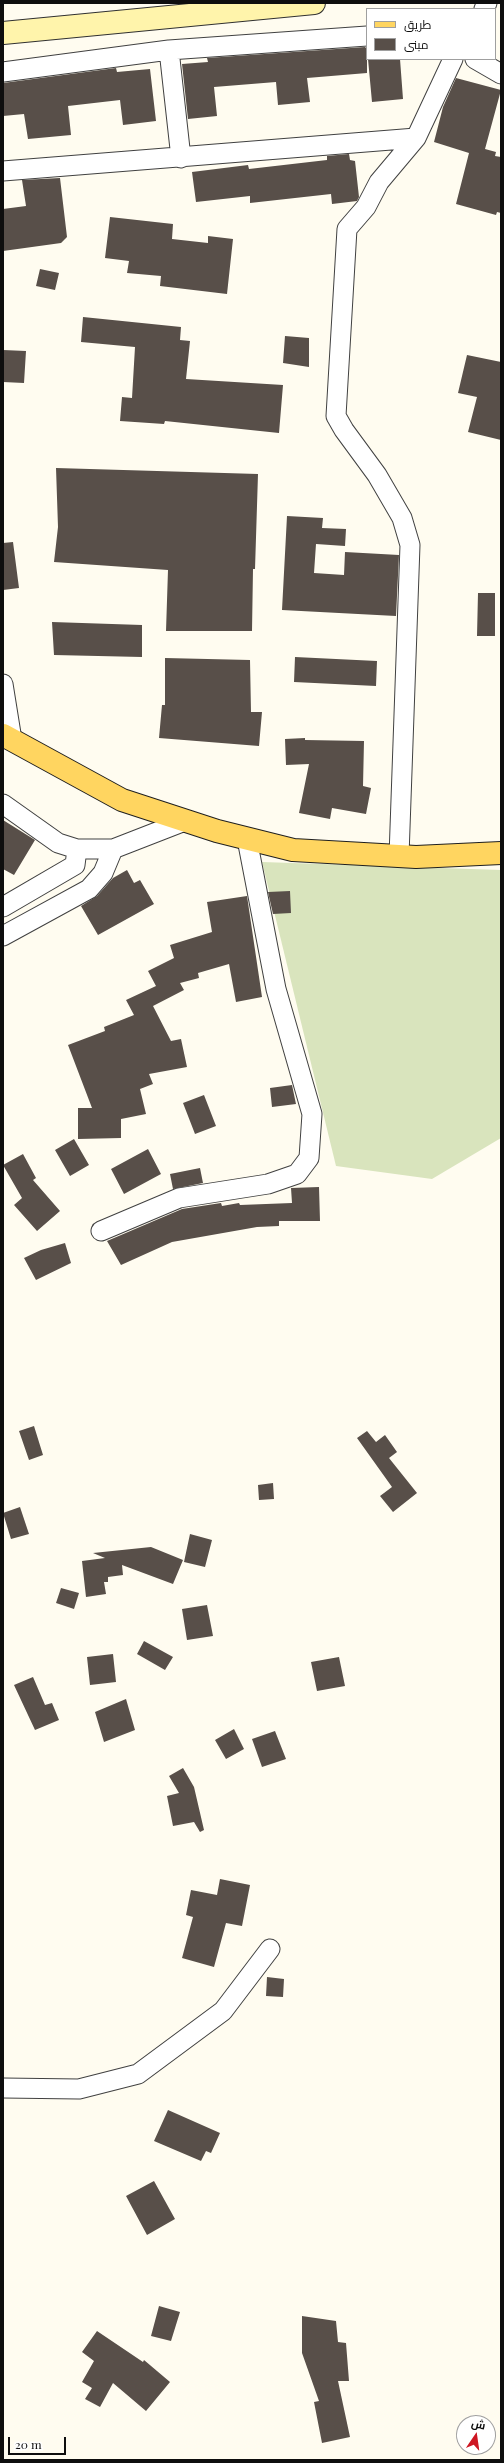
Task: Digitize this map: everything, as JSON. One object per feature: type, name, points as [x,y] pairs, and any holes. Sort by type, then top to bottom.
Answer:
[{"type":"main road","points":[[3,32],[314,3]]},
{"type":"main road","points":[[7,738],[122,800],[185,821],[247,839],[293,850],[399,856],[501,854]]},
{"type":"street","points":[[3,72],[169,50],[366,36]]},
{"type":"street","points":[[169,50],[181,158]]},
{"type":"street","points":[[399,856],[410,545],[402,518],[377,475],[344,430],[336,416],[346,229],[366,208],[379,182],[416,138],[453,60]]},
{"type":"street","points":[[477,60],[501,74]]},
{"type":"street","points":[[3,171],[181,158],[416,138]]},
{"type":"street","points":[[3,684],[7,738]]},
{"type":"street","points":[[3,804],[58,843],[77,849],[114,849],[185,821]]},
{"type":"street","points":[[101,1231],[179,1198],[268,1184],[297,1174],[309,1158],[312,1114],[276,990],[247,839]]},
{"type":"street","points":[[77,849],[103,873]]},
{"type":"street","points":[[3,907],[75,865],[77,849]]},
{"type":"street","points":[[3,936],[89,889],[103,873],[114,849]]},
{"type":"street","points":[[3,2088],[79,2089],[138,2074],[222,2011],[270,1949]]},
{"type":"green space","points":[[262,862],[501,870],[501,1138],[432,1179],[336,1166]]},
{"type":"building","points":[[365,47],[367,73],[307,78],[310,102],[278,105],[276,82],[214,87],[217,116],[188,119],[182,64],[208,62],[207,58]]},
{"type":"building","points":[[368,60],[400,60],[403,99],[372,102]]},
{"type":"building","points":[[116,68],[117,72],[150,69],[156,121],[123,125],[120,100],[68,106],[71,135],[28,139],[24,114],[3,116],[3,83]]},
{"type":"building","points":[[456,78],[501,90],[485,149],[496,152],[495,156],[501,157],[501,213],[497,212],[496,215],[456,204],[469,153],[434,142],[443,107]]},
{"type":"building","points":[[349,154],[350,160],[355,161],[359,197],[357,201],[332,204],[331,194],[250,203],[250,196],[196,202],[192,172],[248,165],[249,169],[327,160],[327,156]]},
{"type":"building","points":[[60,178],[67,237],[61,243],[3,251],[3,209],[26,206],[22,180]]},
{"type":"building","points":[[110,217],[173,224],[172,239],[208,243],[208,236],[233,239],[227,294],[160,286],[161,276],[127,273],[129,261],[105,258]]},
{"type":"building","points":[[40,269],[59,273],[55,290],[36,286]]},
{"type":"building","points":[[83,317],[181,327],[180,340],[190,341],[186,379],[283,385],[279,433],[165,421],[164,424],[120,421],[122,397],[132,398],[135,347],[81,342]]},
{"type":"building","points":[[285,336],[309,338],[309,367],[283,363]]},
{"type":"building","points":[[3,350],[26,351],[24,383],[3,382]]},
{"type":"building","points":[[467,355],[501,362],[501,440],[468,432],[477,397],[458,393]]},
{"type":"building","points":[[56,468],[258,474],[255,569],[253,569],[252,631],[166,631],[168,570],[54,562],[58,527]]},
{"type":"building","points":[[287,516],[323,518],[322,528],[346,529],[345,546],[316,544],[314,573],[344,575],[345,552],[399,555],[396,616],[282,610]]},
{"type":"building","points":[[13,542],[19,588],[3,590],[3,543]]},
{"type":"building","points":[[478,593],[495,593],[495,636],[477,636]]},
{"type":"building","points":[[52,622],[142,625],[142,657],[54,655]]},
{"type":"building","points":[[295,657],[377,661],[376,686],[294,682]]},
{"type":"building","points":[[165,658],[250,660],[251,712],[262,712],[259,746],[159,738],[162,705],[165,705]]},
{"type":"building","points":[[305,738],[305,740],[364,741],[363,786],[371,788],[366,814],[332,808],[330,819],[299,813],[309,764],[286,765],[285,739]]},
{"type":"building","points":[[3,820],[35,840],[14,875],[3,869]]},
{"type":"building","points":[[127,870],[134,883],[140,880],[154,904],[98,935],[81,906],[97,896],[113,878]]},
{"type":"building","points":[[290,891],[291,913],[273,914],[268,892]]},
{"type":"building","points":[[247,896],[262,997],[236,1002],[229,964],[198,973],[199,978],[180,983],[184,990],[153,1006],[171,1041],[181,1039],[187,1067],[149,1074],[153,1084],[140,1089],[146,1114],[121,1119],[121,1138],[78,1139],[78,1108],[92,1108],[68,1045],[105,1031],[104,1027],[134,1015],[126,1000],[156,986],[148,971],[174,958],[170,945],[212,932],[207,902]]},
{"type":"building","points":[[292,1085],[296,1104],[272,1107],[270,1088]]},
{"type":"building","points":[[204,1095],[216,1126],[195,1134],[183,1103]]},
{"type":"building","points":[[74,1139],[89,1165],[70,1176],[55,1150]]},
{"type":"building","points":[[148,1149],[161,1174],[124,1194],[111,1169]]},
{"type":"building","points":[[23,1154],[36,1178],[33,1180],[60,1211],[37,1231],[14,1205],[22,1198],[3,1165]]},
{"type":"building","points":[[200,1168],[203,1183],[173,1189],[170,1174]]},
{"type":"building","points":[[319,1187],[320,1221],[279,1221],[279,1226],[257,1227],[172,1242],[121,1265],[107,1241],[182,1209],[221,1203],[222,1206],[239,1203],[240,1205],[292,1203],[291,1188]]},
{"type":"building","points":[[65,1243],[71,1263],[36,1280],[24,1258],[41,1250]]},
{"type":"building","points":[[34,1426],[43,1455],[29,1460],[19,1431]]},
{"type":"building","points":[[367,1431],[376,1442],[385,1435],[397,1452],[389,1458],[417,1493],[393,1512],[380,1496],[392,1487],[357,1438]]},
{"type":"building","points":[[273,1483],[274,1499],[259,1500],[258,1485]]},
{"type":"building","points":[[20,1507],[29,1534],[11,1539],[3,1513]]},
{"type":"building","points":[[190,1534],[212,1540],[205,1567],[184,1562]]},
{"type":"building","points":[[151,1547],[183,1560],[173,1584],[122,1565],[123,1575],[108,1577],[108,1582],[104,1582],[106,1594],[86,1597],[82,1561],[105,1558],[93,1553]]},
{"type":"building","points":[[61,1588],[79,1593],[74,1609],[56,1603]]},
{"type":"building","points":[[207,1605],[213,1636],[187,1640],[182,1609]]},
{"type":"building","points":[[144,1641],[173,1657],[165,1670],[137,1654]]},
{"type":"building","points":[[113,1654],[116,1682],[90,1685],[87,1657]]},
{"type":"building","points":[[339,1657],[345,1686],[317,1691],[311,1662]]},
{"type":"building","points":[[33,1677],[45,1705],[52,1703],[59,1720],[35,1730],[14,1685]]},
{"type":"building","points":[[126,1699],[135,1730],[104,1742],[95,1712]]},
{"type":"building","points":[[234,1729],[244,1749],[226,1759],[215,1740]]},
{"type":"building","points":[[275,1731],[286,1759],[262,1767],[252,1739]]},
{"type":"building","points":[[183,1768],[194,1787],[204,1830],[200,1832],[194,1822],[173,1826],[167,1796],[179,1793],[169,1776]]},
{"type":"building","points":[[220,1879],[250,1885],[242,1926],[226,1923],[214,1967],[182,1958],[193,1917],[186,1915],[191,1890],[217,1895]]},
{"type":"building","points":[[267,1977],[284,1979],[283,1997],[266,1996]]},
{"type":"building","points":[[168,2110],[220,2133],[211,2153],[206,2151],[201,2161],[154,2141]]},
{"type":"building","points":[[154,2181],[175,2219],[147,2235],[126,2196]]},
{"type":"building","points":[[159,2306],[180,2312],[171,2341],[151,2336]]},
{"type":"building","points":[[302,2316],[336,2321],[338,2342],[346,2343],[349,2381],[338,2381],[350,2437],[322,2443],[314,2402],[319,2401],[302,2353]]},
{"type":"building","points":[[97,2331],[143,2362],[144,2360],[170,2382],[146,2411],[113,2383],[100,2407],[85,2399],[92,2388],[82,2382],[94,2361],[82,2352]]}]
